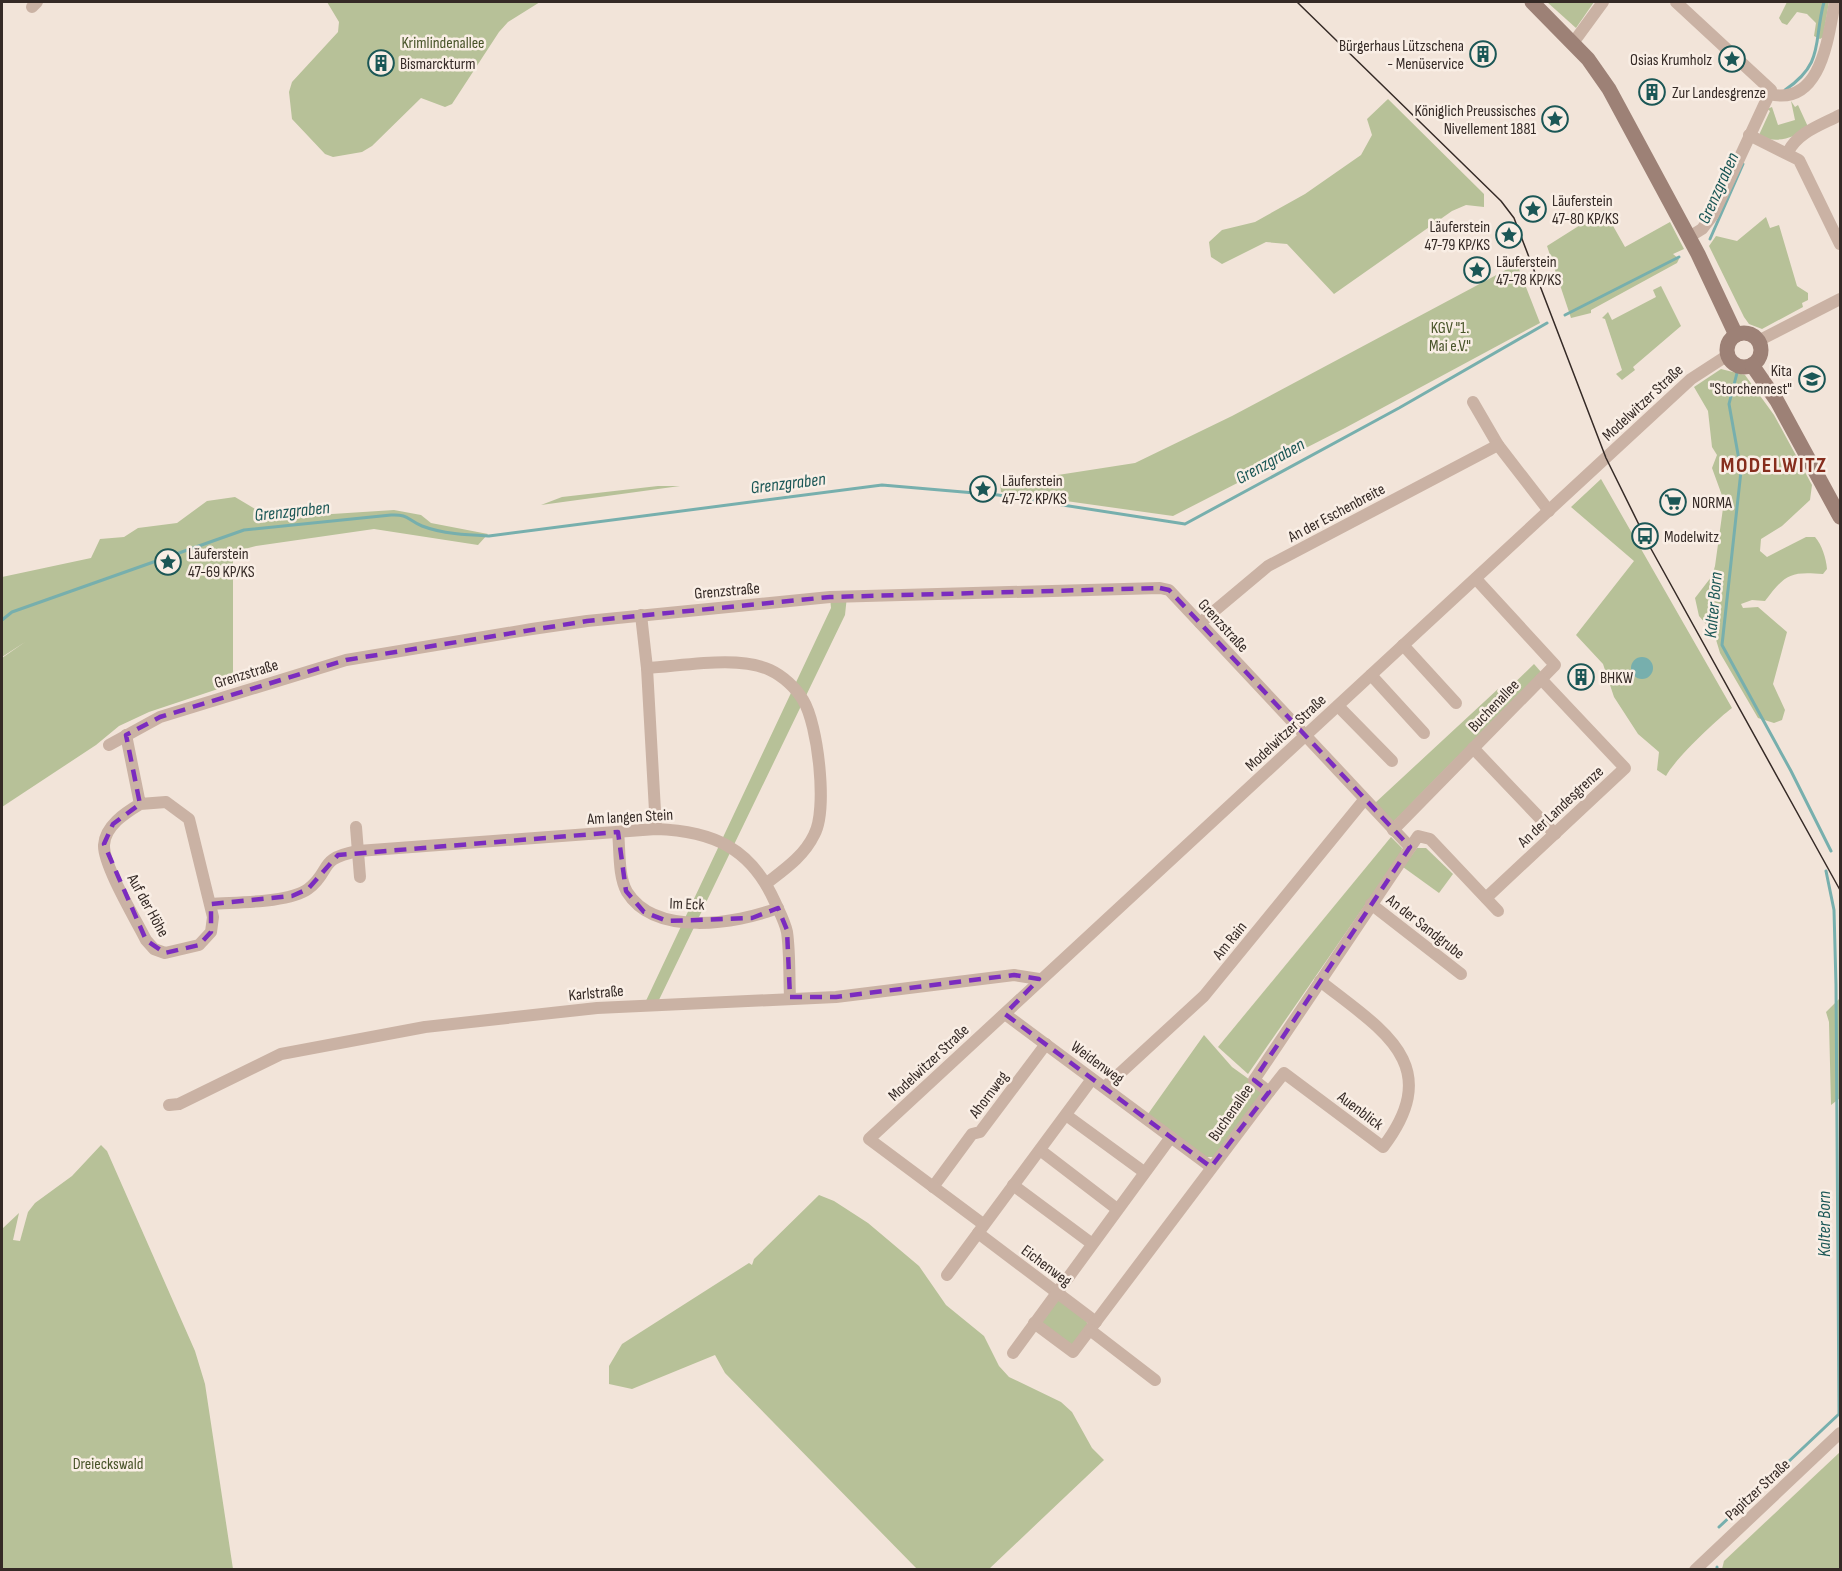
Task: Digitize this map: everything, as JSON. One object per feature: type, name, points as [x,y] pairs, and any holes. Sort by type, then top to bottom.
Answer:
[{"type":"street","points":[[1532,2],[1574,43],[1609,89],[1689,237],[1736,335]]},
{"type":"street","points":[[1574,43],[1603,2]]},
{"type":"street","points":[[1676,2],[1771,90],[1713,215],[1702,229],[1689,237]]},
{"type":"street","points":[[1769,94],[1790,95],[1807,84],[1817,71],[1834,44],[1835,2]]},
{"type":"street","points":[[1788,152],[1793,142],[1802,135],[1840,115]]},
{"type":"street","points":[[1749,135],[1788,152],[1805,168],[1840,244]]},
{"type":"street","points":[[1758,341],[1840,299]]},
{"type":"street","points":[[1736,335],[1751,335],[1758,341],[1761,352],[1752,365]]},
{"type":"street","points":[[1736,335],[1729,344],[1728,355],[1738,365],[1752,365]]},
{"type":"street","name":"Modelwitzer Straße","points":[[869,1139],[1005,1014],[1039,979],[1691,379],[1728,355]]},
{"type":"street","points":[[1752,365],[1777,401],[1840,517]]},
{"type":"street","points":[[1473,402],[1498,445],[1549,511]]},
{"type":"street","name":"An der Eschenbreite","points":[[1200,623],[1268,566],[1498,445]]},
{"type":"street","points":[[1476,579],[1555,665],[1541,679]]},
{"type":"street","name":"Grenzstraße","points":[[109,745],[160,717],[345,660],[532,629],[640,615],[830,597],[1160,588],[1169,590],[1305,736]]},
{"type":"street","points":[[640,615],[647,668],[657,829]]},
{"type":"street","points":[[1403,645],[1456,703]]},
{"type":"street","points":[[647,668],[750,663],[778,675],[792,685],[804,700],[813,721],[821,808],[815,834],[798,858],[767,884]]},
{"type":"street","points":[[1371,675],[1424,732]]},
{"type":"street","name":"Buchenallee","points":[[1393,830],[1541,679]]},
{"type":"street","name":"An der Landesgrenze","points":[[1486,898],[1625,768],[1541,679]]},
{"type":"street","points":[[1338,706],[1392,761]]},
{"type":"street","points":[[126,735],[140,804]]},
{"type":"street","points":[[1305,736],[1410,847],[1418,837],[1430,839],[1498,911]]},
{"type":"street","points":[[1473,748],[1555,834]]},
{"type":"street","name":"Am Rain","points":[[1105,1087],[1204,996],[1364,800]]},
{"type":"street","name":"Auf der Höhe","points":[[166,802],[189,819],[212,904],[211,932],[199,945],[165,953],[154,949],[146,940],[107,861],[104,844],[113,824],[140,804],[166,802]]},
{"type":"street","points":[[356,827],[360,877]]},
{"type":"street","name":"Am langen Stein","points":[[212,904],[292,896],[308,889],[326,864],[338,855],[358,851],[657,829],[690,830],[718,840],[745,858],[767,884],[787,930],[790,997]]},
{"type":"street","name":"Im Eck","points":[[618,832],[621,866],[627,891],[644,912],[667,921],[710,921],[752,918],[778,908]]},
{"type":"street","name":"Buchenallee","points":[[1034,1323],[1074,1352],[1269,1092],[1254,1080],[1410,847]]},
{"type":"street","name":"An der Sandgrube","points":[[1371,904],[1461,974]]},
{"type":"street","name":"Karlstraße","points":[[169,1105],[179,1104],[281,1054],[425,1027],[597,1008],[790,997],[836,997],[1014,975],[1039,979]]},
{"type":"street","name":"Auenblick","points":[[1269,1092],[1284,1073],[1383,1147],[1406,1110],[1410,1081],[1404,1059],[1386,1033],[1320,981]]},
{"type":"street","name":"Weidenweg","points":[[1005,1014],[1211,1167]]},
{"type":"street","name":"Ahornweg","points":[[933,1187],[972,1134],[980,1132],[1046,1044]]},
{"type":"street","points":[[947,1275],[1092,1079]]},
{"type":"street","points":[[1066,1115],[1144,1173]]},
{"type":"street","points":[[1013,1353],[1091,1243],[1171,1137]]},
{"type":"street","name":"Eichenweg","points":[[869,1139],[933,1187],[1155,1380]]},
{"type":"street","points":[[1040,1150],[1117,1209]]},
{"type":"street","points":[[1013,1185],[1091,1243]]},
{"type":"street","name":"Papitzer Straße","points":[[1695,1569],[1840,1433]]},
{"type":"highlighted area","points":[[1160,588],[1169,590],[1410,847],[1254,1080],[1269,1092],[1211,1167],[1005,1014],[1039,979],[1014,975],[836,997],[790,997],[787,930],[778,908],[752,918],[667,921],[644,912],[626,891],[618,832],[338,855],[308,889],[292,896],[211,904],[211,932],[199,945],[165,953],[146,940],[104,844],[113,824],[140,804],[126,735],[160,717],[346,660],[587,621],[830,597]]},
{"type":"green space","name":"Krimlindenallee","points":[[327,2],[540,2],[508,22],[499,32],[452,104],[445,107],[421,98],[372,146],[362,152],[333,157],[325,154],[292,119],[289,92],[292,82],[338,32],[339,22]],"holes":[[[381,51],[393,62],[382,74],[370,63]]]},
{"type":"green space","points":[[1547,2],[1594,2],[1576,28]]},
{"type":"green space","points":[[1787,2],[1829,2],[1823,37],[1820,39],[1814,36],[1816,23],[1807,14],[1797,12],[1787,25],[1782,23],[1779,18]]},
{"type":"green space","points":[[1388,99],[1484,194],[1484,207],[1466,205],[1452,211],[1334,294],[1287,244],[1266,242],[1222,264],[1211,257],[1209,242],[1222,230],[1255,222],[1305,194],[1361,155],[1372,135],[1367,119]]},
{"type":"green space","points":[[1791,101],[1795,107],[1798,105],[1809,129],[1778,140],[1759,135],[1770,111],[1767,109],[1772,107],[1778,125],[1795,120]]},
{"type":"green space","points":[[1604,210],[1625,247],[1670,222],[1684,249],[1673,254],[1679,259],[1677,263],[1591,310],[1591,313],[1571,318],[1547,246]]},
{"type":"green space","points":[[1766,217],[1770,228],[1779,225],[1797,286],[1808,293],[1808,300],[1802,303],[1803,307],[1762,329],[1749,324],[1744,317],[1709,246],[1716,236],[1737,241]]},
{"type":"green space","name":"KGV \"1. Mai e.V.\"","points":[[1517,264],[1540,323],[1345,428],[1173,516],[1001,492],[1000,484],[1135,463],[1232,416]]},
{"type":"green space","points":[[1661,286],[1681,326],[1633,367],[1635,370],[1622,380],[1616,374],[1622,370],[1605,319],[1602,318],[1608,312],[1612,320],[1656,297],[1653,290]]},
{"type":"green space","points":[[1721,369],[1745,375],[1774,415],[1812,485],[1810,500],[1782,526],[1761,539],[1760,551],[1767,557],[1806,537],[1815,537],[1825,556],[1827,569],[1823,574],[1795,574],[1783,580],[1765,601],[1752,600],[1741,604],[1743,608],[1758,607],[1787,632],[1773,684],[1785,710],[1782,720],[1774,723],[1758,718],[1720,653],[1714,633],[1699,616],[1695,598],[1712,576],[1715,566],[1724,501],[1712,468],[1717,455],[1712,447],[1708,411],[1694,387]]},
{"type":"green space","points":[[1601,479],[1732,708],[1696,740],[1666,776],[1657,770],[1659,752],[1638,734],[1614,697],[1603,664],[1576,635],[1634,561],[1571,507]]},
{"type":"green space","points":[[658,486],[680,486],[541,505],[562,497]]},
{"type":"green space","points":[[235,497],[270,518],[394,510],[421,515],[431,523],[488,534],[478,545],[374,529],[256,546],[233,552],[233,684],[149,712],[119,726],[96,745],[2,807],[2,658],[25,642],[2,657],[2,577],[91,558],[100,539],[124,537],[138,528],[177,523],[207,501]]},
{"type":"green space","points":[[847,596],[845,615],[657,1004],[644,1005],[831,608],[830,597]]},
{"type":"green space","points":[[1534,664],[1541,672],[1393,822],[1375,803],[1498,689],[1505,695],[1504,693]]},
{"type":"green space","points":[[1391,837],[1402,848],[1401,853],[1248,1074],[1218,1047]]},
{"type":"green space","points":[[1417,848],[1426,848],[1453,874],[1439,893],[1403,867]]},
{"type":"green space","points":[[1840,998],[1840,1098],[1831,1105],[1829,1022],[1826,1012]]},
{"type":"green space","points":[[1204,1035],[1232,1067],[1264,1090],[1214,1157],[1204,1157],[1148,1114]]},
{"type":"green space","name":"Dreieckswald","points":[[101,1145],[107,1151],[195,1351],[205,1384],[233,1569],[2,1569],[2,1229],[19,1213],[13,1240],[20,1241],[28,1212],[35,1203],[72,1176]]},
{"type":"green space","points":[[819,1195],[834,1201],[868,1223],[919,1266],[946,1305],[984,1336],[999,1366],[1009,1377],[1061,1402],[1072,1412],[1092,1448],[1104,1460],[989,1569],[917,1569],[725,1373],[715,1355],[632,1389],[609,1384],[609,1366],[622,1344],[749,1263],[752,1265],[754,1259]]},
{"type":"green space","points":[[1061,1300],[1086,1319],[1088,1327],[1075,1345],[1068,1345],[1042,1325],[1042,1319],[1055,1301]]},
{"type":"green space","points":[[1840,1452],[1840,1569],[1722,1569],[1724,1561]]},
{"type":"water","points":[[1642,657],[1650,660],[1653,668],[1650,676],[1642,679],[1634,676],[1631,668],[1634,660]]},
{"type":"waterway","name":"Grenzgraben","points":[[1785,90],[1798,80],[1812,61],[1824,2]]},
{"type":"waterway","name":"Grenzgraben","points":[[1710,239],[1743,164]]},
{"type":"waterway","name":"Grenzgraben","points":[[1565,315],[1679,257]]},
{"type":"waterway","name":"Grenzgraben","points":[[2,620],[12,612],[244,530],[391,515],[405,516],[422,526],[438,531],[489,536],[882,485],[998,495],[1185,524],[1399,408],[1547,323]]},
{"type":"waterway","name":"Kalter Born","points":[[1737,373],[1729,404],[1741,471],[1722,645],[1791,771],[1831,851]]},
{"type":"waterway","name":"Kalter Born","points":[[1719,1527],[1839,1414],[1836,985],[1834,910],[1826,871]]},
{"type":"tram line","points":[[1297,2],[1501,201],[1514,218],[1606,458],[1650,547],[1840,890]]},
{"type":"place","name":"Bürgerhaus Lützschena - Menüservice","points":[[1483,54]]},
{"type":"place","name":"Osias Krumholz","points":[[1732,59]]},
{"type":"place","name":"Bismarckturm","points":[[381,63]]},
{"type":"place","name":"Zur Landesgrenze","points":[[1652,92]]},
{"type":"place","name":"Königlich Preussisches Nivellement 1881","points":[[1555,119]]},
{"type":"place","name":"Läuferstein 47-80 KP/KS","points":[[1533,209]]},
{"type":"place","name":"Läuferstein 47-79 KP/KS","points":[[1509,235]]},
{"type":"place","name":"Läuferstein 47-78 KP/KS","points":[[1477,270]]},
{"type":"place","name":"Kita \"Storchennest\"","points":[[1812,379]]},
{"type":"place","name":"Läuferstein 47-72 KP/KS","points":[[983,489]]},
{"type":"place","name":"NORMA","points":[[1673,502]]},
{"type":"place","name":"Modelwitz","points":[[1645,536]]},
{"type":"place","name":"Läuferstein 47-69 KP/KS","points":[[168,562]]},
{"type":"place","name":"BHKW","points":[[1581,677]]},
{"type":"district","name":"MODELWITZ","points":[[1774,464]]}]
